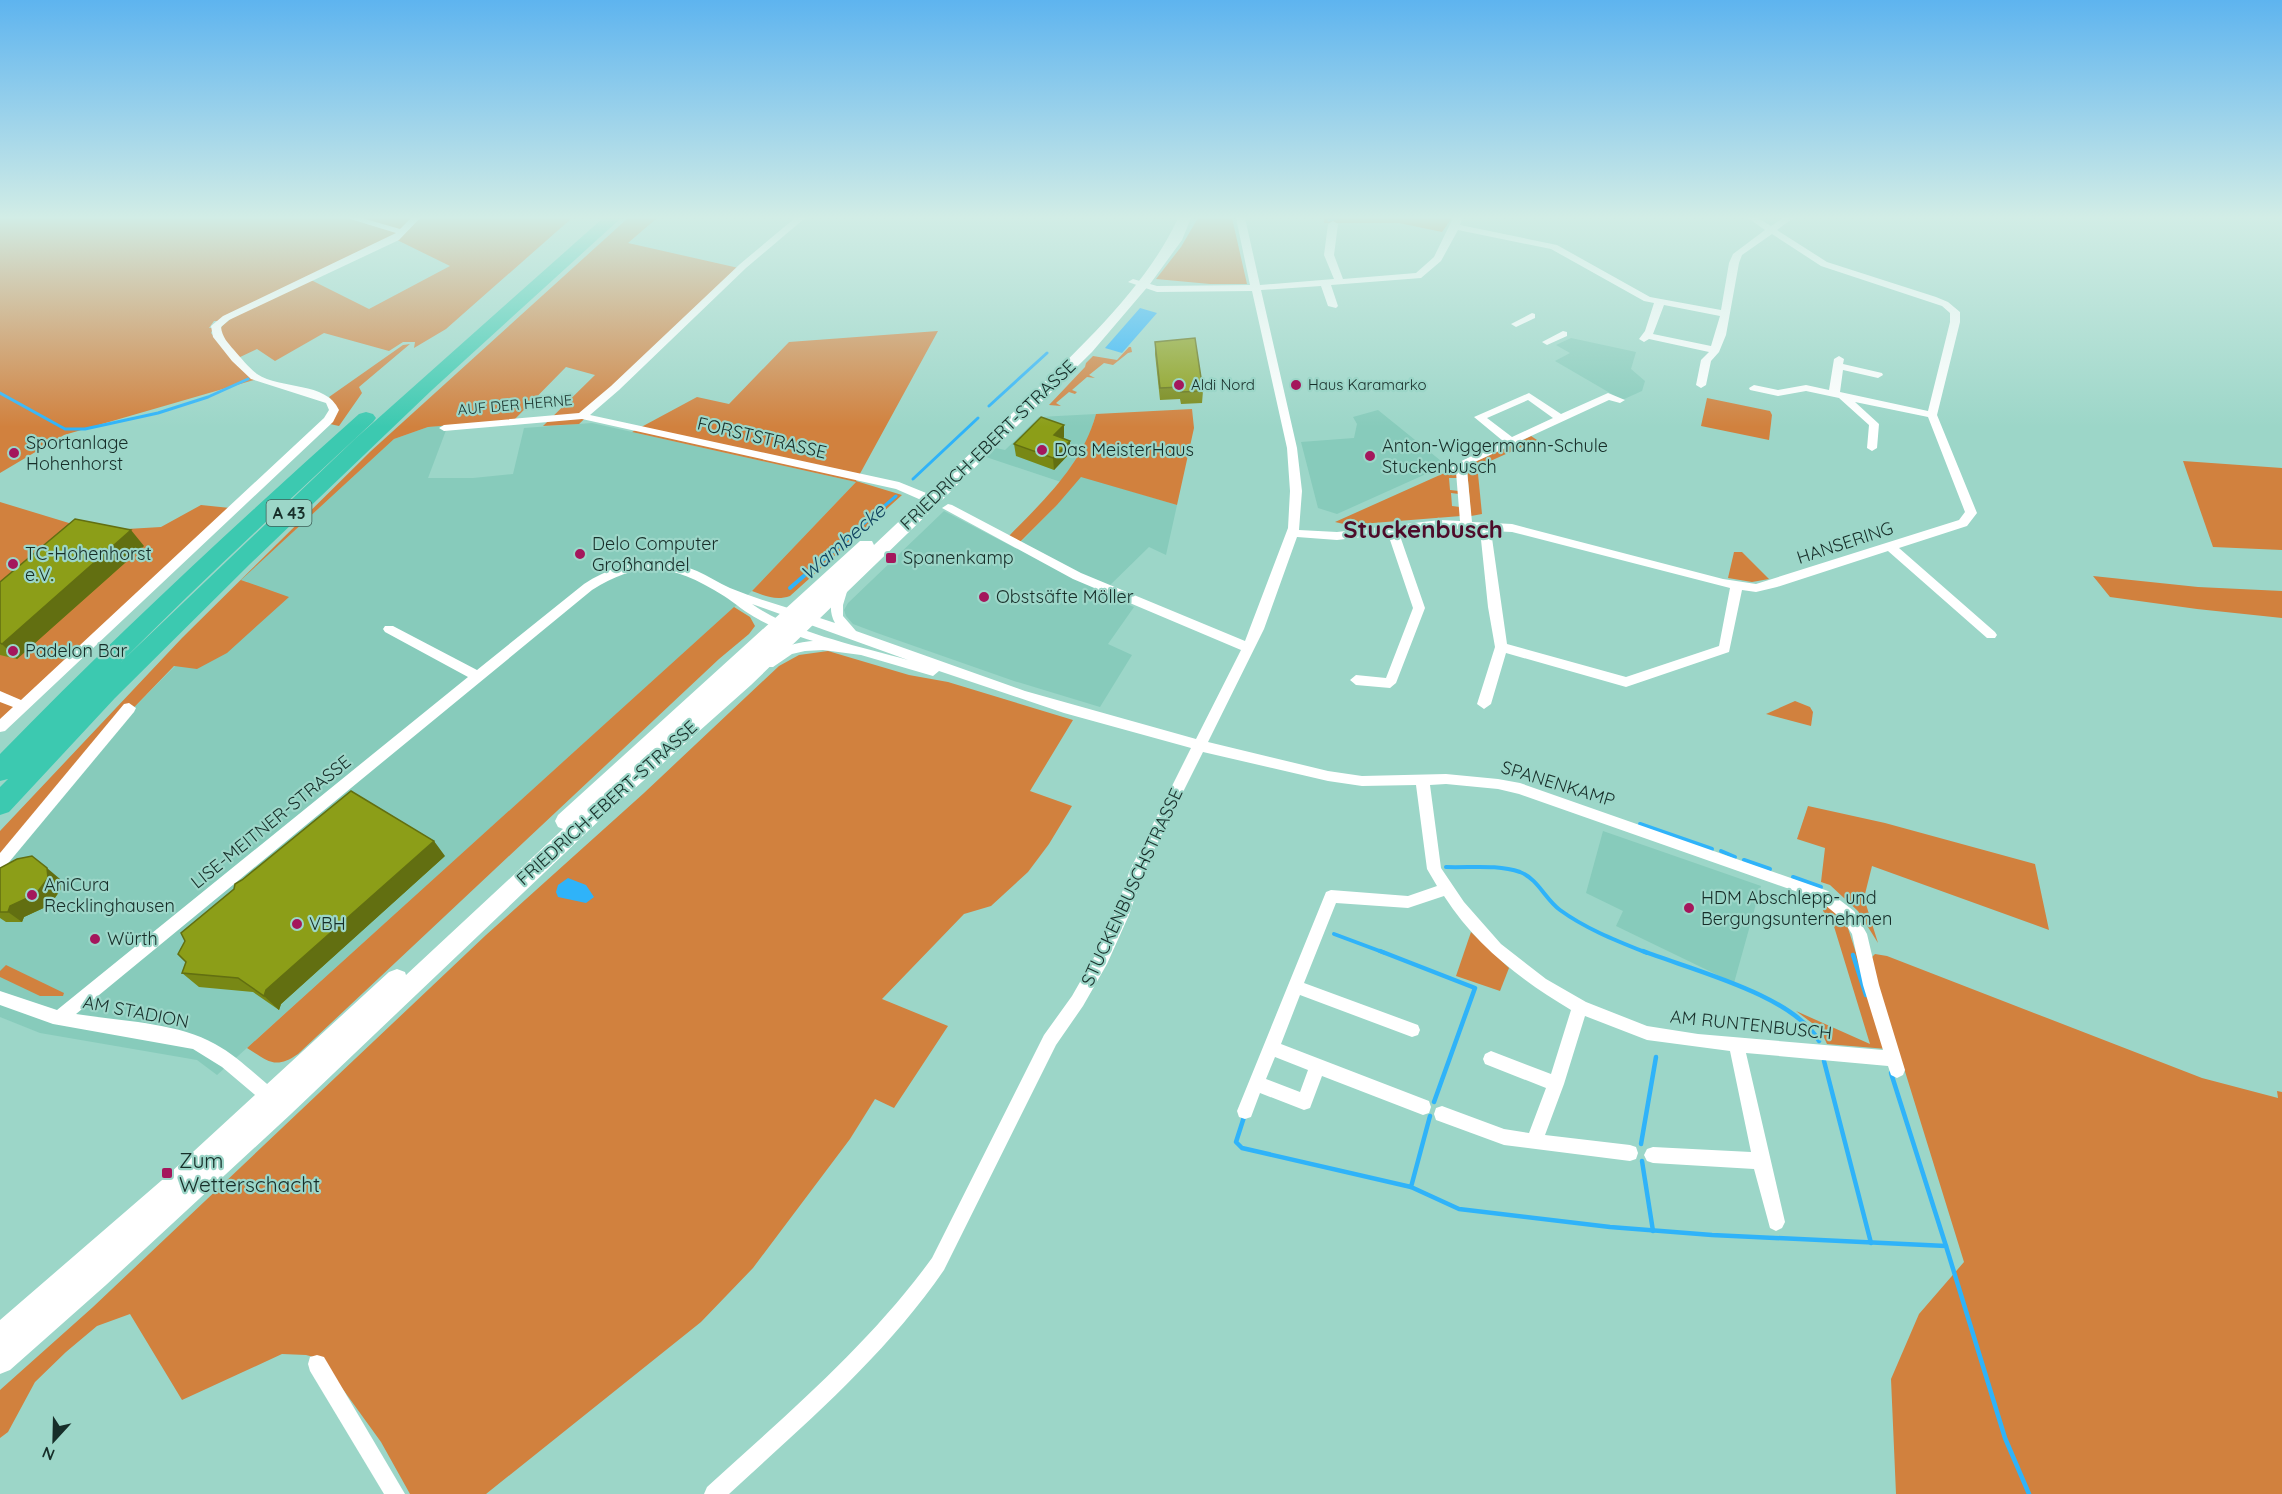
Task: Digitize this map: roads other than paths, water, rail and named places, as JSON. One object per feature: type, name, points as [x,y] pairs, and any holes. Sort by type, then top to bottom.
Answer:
[{"type":"highway","name":"A 43","points":[[0,771],[71,696],[263,512],[512,288]]},
{"type":"highway","name":"A 43","points":[[0,804],[121,677],[230,569],[428,383],[535,288]]},
{"type":"main road","name":"FRIEDRICH-EBERT-STRASSE","points":[[0,1338],[178,1183],[277,1102],[599,808],[744,680],[794,621],[843,584],[934,501],[1135,288]]},
{"type":"main road","name":"FRIEDRICH-EBERT-STRASSE","points":[[0,1360],[97,1276],[277,1102],[794,621],[934,501]]},
{"type":"street","points":[[0,727],[329,420],[333,410],[330,401],[317,394],[255,377],[236,359],[217,334],[216,326],[226,318],[290,288]]},
{"type":"street","name":"AUF DER HERNE","points":[[444,428],[582,416],[615,388],[720,288]]},
{"type":"street","points":[[1153,288],[1259,288]]},
{"type":"street","name":"STUCKENBUSCHSTRASSE","points":[[714,1494],[840,1379],[919,1291],[938,1264],[1050,1040],[1075,1007],[1128,903],[1137,870],[1249,648],[1292,533],[1296,491],[1292,448],[1255,288]]},
{"type":"street","points":[[1327,288],[1334,306]]},
{"type":"street","points":[[1627,288],[1647,299],[1725,314]]},
{"type":"street","points":[[1701,385],[1706,360],[1715,350],[1721,335],[1730,288]]},
{"type":"street","points":[[1754,388],[1778,393],[1806,388],[1932,415],[1955,322],[1955,312],[1952,308],[1933,299],[1898,288]]},
{"type":"street","points":[[1660,301],[1650,331],[1645,337],[1715,350]]},
{"type":"street","points":[[1516,324],[1532,316]]},
{"type":"street","points":[[1547,342],[1563,334]]},
{"type":"street","points":[[1838,395],[1839,363],[1878,375]]},
{"type":"street","points":[[1838,395],[1874,424],[1872,448]]},
{"type":"street","points":[[1509,440],[1479,417],[1529,396],[1559,417]]},
{"type":"street","points":[[1466,524],[1461,470],[1455,466],[1608,396],[1620,400]]},
{"type":"street","name":"HANSERING","points":[[1292,533],[1337,536],[1392,529],[1466,524],[1485,525],[1535,534],[1756,588],[1959,525],[1968,519],[1971,513],[1968,498],[1932,415]]},
{"type":"street","name":"FORSTSTRASSE","points":[[582,416],[899,486],[934,501],[1105,589],[1249,648]]},
{"type":"street","points":[[1484,704],[1501,647],[1485,525]]},
{"type":"street","points":[[1356,680],[1390,683],[1419,608],[1392,529]]},
{"type":"street","points":[[1891,547],[1991,635]]},
{"type":"street","name":"LISE-MEITNER-STRASSE","points":[[60,1017],[595,582],[619,569],[632,565],[663,564],[676,567],[794,621]]},
{"type":"street","name":"SPANENKAMP","points":[[843,584],[836,613],[840,624],[857,643]]},
{"type":"street","points":[[1501,647],[1626,682],[1725,649],[1737,585]]},
{"type":"street","name":"LISE-MEITNER-STRASSE","points":[[726,591],[767,619],[794,621]]},
{"type":"street","name":"SPANENKAMP","points":[[794,621],[857,643],[914,668],[979,681],[1115,722],[1290,767],[1351,779],[1391,781],[1422,778],[1474,781],[1520,789],[1829,898],[1845,910],[1860,933],[1870,982],[1896,1064]]},
{"type":"street","points":[[389,629],[478,677]]},
{"type":"street","name":"SPANENKAMP","points":[[744,680],[788,651],[857,643]]},
{"type":"street","points":[[0,696],[22,706]]},
{"type":"street","points":[[0,863],[129,708]]},
{"type":"street","name":"AM RUNTENBUSCH","points":[[1422,778],[1434,869],[1474,926],[1496,949],[1541,984],[1580,1007],[1647,1033],[1896,1064]]},
{"type":"street","points":[[1245,1112],[1331,896],[1408,902],[1447,889]]},
{"type":"street","points":[[1296,987],[1412,1030]]},
{"type":"street","name":"AM STADION","points":[[0,998],[19,1007],[60,1017],[177,1037],[198,1043],[232,1064],[277,1102]]},
{"type":"street","points":[[1534,1142],[1556,1084],[1580,1007]]},
{"type":"street","points":[[1736,1044],[1776,1222]]},
{"type":"street","points":[[1270,1048],[1423,1107]]},
{"type":"street","points":[[1491,1059],[1556,1084]]},
{"type":"street","points":[[1256,1083],[1304,1102],[1318,1066]]},
{"type":"street","points":[[1442,1114],[1504,1137],[1630,1153]]},
{"type":"street","points":[[1653,1155],[1761,1161]]},
{"type":"street","points":[[317,1364],[395,1494]]},
{"type":"water","points":[[1140,308],[1157,313],[1122,353],[1105,348]]},
{"type":"water","points":[[568,878],[586,885],[594,897],[586,903],[558,897],[556,892],[558,885]]},
{"type":"waterway","name":"Wambecke","points":[[989,406],[1047,353]]},
{"type":"waterway","points":[[0,393],[65,429],[85,429],[158,413],[208,397],[248,379]]},
{"type":"waterway","name":"Wambecke","points":[[913,479],[978,418]]},
{"type":"waterway","name":"Wambecke","points":[[848,537],[896,496]]},
{"type":"waterway","name":"Wambecke","points":[[790,588],[850,536]]},
{"type":"waterway","points":[[1640,824],[1712,849]]},
{"type":"waterway","points":[[1721,851],[1735,857]]},
{"type":"waterway","points":[[1744,860],[1770,869]]},
{"type":"waterway","points":[[1446,867],[1493,867],[1520,872],[1532,879],[1555,905],[1570,917],[1602,934],[1647,953]]},
{"type":"waterway","points":[[1793,877],[1821,887]]},
{"type":"waterway","points":[[1334,934],[1385,953]]},
{"type":"waterway","points":[[1380,951],[1475,988],[1434,1102]]},
{"type":"waterway","points":[[1643,951],[1765,997],[1806,1025],[1819,1041]]},
{"type":"waterway","points":[[1853,955],[1866,995]]},
{"type":"waterway","points":[[1641,1144],[1656,1057]]},
{"type":"waterway","points":[[1824,1061],[1871,1242]]},
{"type":"waterway","points":[[1891,1073],[1946,1246]]},
{"type":"waterway","points":[[1411,1187],[1430,1116]]},
{"type":"waterway","points":[[1244,1117],[1236,1142],[1242,1148],[1411,1187]]},
{"type":"waterway","points":[[1642,1161],[1653,1230]]},
{"type":"waterway","points":[[1411,1187],[1459,1209],[1653,1230]]},
{"type":"waterway","points":[[1653,1230],[1871,1242]]},
{"type":"waterway","points":[[1871,1242],[1946,1246]]},
{"type":"waterway","points":[[1946,1246],[2005,1438],[2029,1494]]},
{"type":"place","name":"Aldi Nord","points":[[1179,385]]},
{"type":"place","name":"Haus Karamarko","points":[[1296,385]]},
{"type":"place","name":"Das MeisterHaus","points":[[1042,450]]},
{"type":"place","name":"Sportanlage Hohenhorst","points":[[14,453]]},
{"type":"place","name":"Anton-Wiggermann-Schule Stuckenbusch","points":[[1370,456]]},
{"type":"place","name":"Delo Computer Großhandel","points":[[580,554]]},
{"type":"place","name":"Spanenkamp","points":[[891,558]]},
{"type":"place","name":"TC-Hohenhorst e.V.","points":[[13,564]]},
{"type":"place","name":"Obstsäfte Möller","points":[[984,597]]},
{"type":"place","name":"Padelon Bar","points":[[13,651]]},
{"type":"place","name":"AniCura Recklinghausen","points":[[32,895]]},
{"type":"place","name":"HDM Abschlepp- und Bergungsunternehmen","points":[[1689,908]]},
{"type":"place","name":"VBH","points":[[297,924]]},
{"type":"place","name":"Würth","points":[[95,939]]},
{"type":"place","name":"Zum Wetterschacht","points":[[167,1173]]},
{"type":"district","name":"Stuckenbusch","points":[[1423,530]]}]
